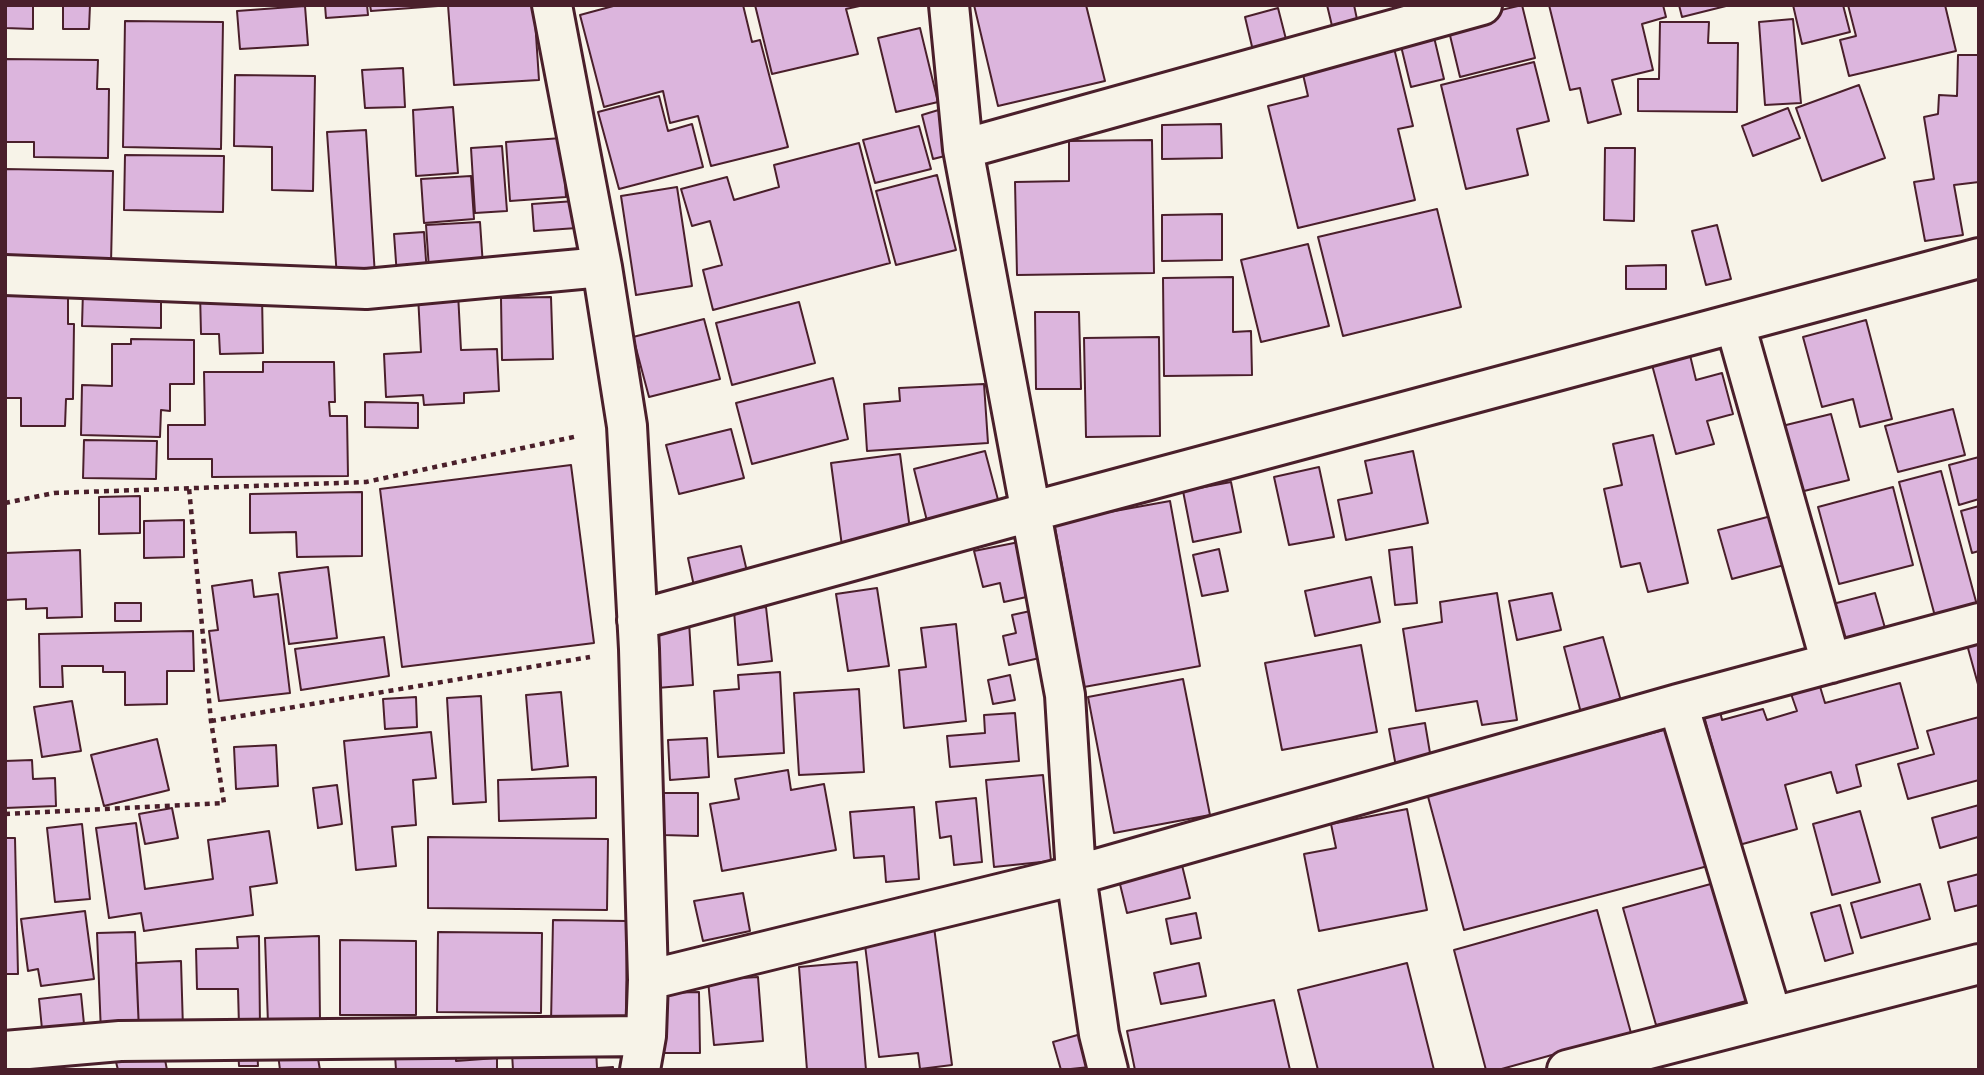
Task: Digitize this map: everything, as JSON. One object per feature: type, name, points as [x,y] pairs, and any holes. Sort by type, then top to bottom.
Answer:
[{"type":"street","points":[[949,5],[963,149],[1065,695],[1076,876],[1099,1034],[1108,1070]]},
{"type":"street","points":[[963,149],[1482,5]]},
{"type":"street","points":[[5,1052],[132,1041],[643,1053],[648,980],[638,635],[627,426],[602,267],[555,6]]},
{"type":"street","points":[[638,635],[1030,512],[1979,258]]},
{"type":"street","points":[[5,275],[366,289],[602,267]]},
{"type":"street","points":[[1735,324],[1831,663]]},
{"type":"street","points":[[648,980],[1076,876],[1678,704],[1979,623]]},
{"type":"street","points":[[1678,704],[1772,1017]]},
{"type":"street","points":[[1567,1070],[1979,964]]},
{"type":"path","points":[[5,503],[54,493],[366,482],[627,426]]},
{"type":"path","points":[[5,814],[224,803],[211,720],[189,488]]},
{"type":"path","points":[[211,720],[638,635]]},
{"type":"building","points":[[5,5],[33,5],[33,29],[5,28]]},
{"type":"building","points":[[63,5],[90,5],[89,29],[63,29]]},
{"type":"building","points":[[325,5],[367,5],[368,15],[326,18]]},
{"type":"building","points":[[370,5],[438,5],[438,6],[371,11]]},
{"type":"building","points":[[448,5],[534,5],[539,80],[454,85]]},
{"type":"building","points":[[617,5],[743,5],[752,42],[760,40],[788,147],[711,166],[698,116],[670,123],[663,91],[604,107],[580,15]]},
{"type":"building","points":[[755,5],[864,5],[846,9],[858,54],[772,74]]},
{"type":"building","points":[[974,5],[1086,5],[1105,81],[998,106]]},
{"type":"building","points":[[1327,5],[1354,5],[1358,24],[1333,30]]},
{"type":"building","points":[[1522,5],[1535,58],[1460,77],[1447,23]]},
{"type":"building","points":[[1549,5],[1663,5],[1666,17],[1642,24],[1653,70],[1612,80],[1621,114],[1588,123],[1580,88],[1570,90]]},
{"type":"building","points":[[1679,5],[1730,5],[1682,17]]},
{"type":"building","points":[[1793,5],[1843,5],[1850,32],[1802,44]]},
{"type":"building","points":[[1848,5],[1945,5],[1956,51],[1849,76],[1840,40],[1856,36]]},
{"type":"building","points":[[305,6],[308,45],[240,49],[237,11]]},
{"type":"building","points":[[1278,8],[1288,47],[1254,55],[1245,17]]},
{"type":"building","points":[[1793,19],[1801,103],[1765,105],[1759,22]]},
{"type":"building","points":[[125,21],[223,22],[221,149],[123,147]]},
{"type":"building","points":[[1660,22],[1709,22],[1708,43],[1738,43],[1737,112],[1638,111],[1638,79],[1659,79]]},
{"type":"building","points":[[920,28],[938,102],[896,112],[878,38]]},
{"type":"building","points":[[1433,33],[1444,79],[1411,87],[1400,42]]},
{"type":"building","points":[[1394,48],[1413,126],[1398,129],[1415,200],[1298,228],[1268,106],[1308,96],[1302,70]]},
{"type":"building","points":[[1958,55],[1979,55],[1979,182],[1954,185],[1963,235],[1925,241],[1914,182],[1934,179],[1924,117],[1938,114],[1939,95],[1957,96]]},
{"type":"building","points":[[5,59],[98,60],[97,89],[109,89],[108,158],[34,157],[34,142],[5,142]]},
{"type":"building","points":[[1534,62],[1549,121],[1517,129],[1528,175],[1466,189],[1441,85]]},
{"type":"building","points":[[403,68],[405,107],[365,108],[362,70]]},
{"type":"building","points":[[235,75],[315,76],[313,191],[272,190],[272,147],[234,146]]},
{"type":"building","points":[[1859,85],[1885,158],[1822,181],[1796,108]]},
{"type":"building","points":[[659,96],[668,131],[692,124],[703,167],[619,189],[598,112]]},
{"type":"building","points":[[453,107],[458,173],[416,176],[413,110]]},
{"type":"building","points":[[945,108],[957,153],[933,159],[922,115]]},
{"type":"building","points":[[1788,108],[1800,138],[1753,156],[1742,126]]},
{"type":"building","points":[[1221,124],[1222,158],[1162,159],[1162,125]]},
{"type":"building","points":[[919,126],[931,169],[875,183],[863,140]]},
{"type":"building","points":[[366,130],[375,276],[337,278],[327,132]]},
{"type":"building","points":[[562,138],[566,197],[510,201],[506,142]]},
{"type":"building","points":[[1152,140],[1154,273],[1017,275],[1015,182],[1069,181],[1069,141]]},
{"type":"building","points":[[859,143],[890,263],[713,310],[703,270],[722,265],[710,221],[692,226],[681,189],[727,177],[734,200],[779,187],[774,165]]},
{"type":"building","points":[[502,146],[507,211],[475,213],[471,148]]},
{"type":"building","points":[[1605,148],[1635,148],[1634,221],[1604,220]]},
{"type":"building","points":[[125,155],[224,156],[223,212],[124,210]]},
{"type":"building","points":[[5,169],[113,171],[111,264],[5,263]]},
{"type":"building","points":[[937,175],[956,250],[896,265],[876,191]]},
{"type":"building","points":[[471,176],[474,219],[424,223],[421,179]]},
{"type":"building","points":[[677,187],[692,286],[636,295],[621,196]]},
{"type":"building","points":[[575,201],[577,228],[534,231],[532,204]]},
{"type":"building","points":[[1437,209],[1461,307],[1343,336],[1318,237]]},
{"type":"building","points":[[1222,214],[1222,260],[1162,261],[1162,215]]},
{"type":"building","points":[[480,222],[483,266],[429,269],[426,225]]},
{"type":"building","points":[[1717,225],[1731,279],[1706,285],[1692,231]]},
{"type":"building","points":[[424,232],[427,274],[397,276],[394,234]]},
{"type":"building","points":[[1308,244],[1329,326],[1261,342],[1241,260]]},
{"type":"building","points":[[1666,265],[1666,289],[1626,289],[1626,266]]},
{"type":"building","points":[[1233,277],[1233,332],[1251,331],[1252,375],[1164,376],[1163,278]]},
{"type":"building","points":[[83,290],[161,291],[161,328],[82,326]]},
{"type":"building","points":[[200,292],[262,294],[263,353],[220,354],[219,334],[201,334]]},
{"type":"building","points":[[6,293],[68,294],[68,324],[74,324],[73,399],[66,399],[65,426],[21,426],[21,398],[5,398]]},
{"type":"building","points":[[458,293],[461,350],[497,349],[499,391],[464,393],[464,403],[424,405],[423,395],[386,397],[384,354],[421,352],[418,295]]},
{"type":"building","points":[[551,297],[553,359],[502,360],[501,298]]},
{"type":"building","points":[[799,302],[815,363],[732,385],[716,323]]},
{"type":"building","points":[[1035,312],[1079,312],[1081,389],[1036,389]]},
{"type":"building","points":[[704,319],[720,379],[649,397],[633,337]]},
{"type":"building","points":[[1866,320],[1892,419],[1860,427],[1853,399],[1822,407],[1803,337]]},
{"type":"building","points":[[1159,337],[1160,436],[1086,437],[1084,338]]},
{"type":"building","points":[[131,339],[194,340],[194,384],[170,384],[170,411],[161,410],[160,437],[81,435],[82,385],[112,386],[112,344],[131,344]]},
{"type":"building","points":[[1689,351],[1696,380],[1722,373],[1733,414],[1707,421],[1714,444],[1676,454],[1651,361]]},
{"type":"building","points":[[263,362],[334,362],[335,402],[329,402],[330,416],[347,416],[348,476],[212,477],[212,459],[168,459],[168,425],[205,425],[204,372],[263,372]]},
{"type":"building","points":[[833,378],[848,439],[752,464],[736,403]]},
{"type":"building","points":[[984,384],[988,443],[867,451],[864,404],[900,401],[899,388]]},
{"type":"building","points":[[365,402],[418,403],[418,428],[365,427]]},
{"type":"building","points":[[1953,409],[1965,455],[1898,472],[1885,426]]},
{"type":"building","points":[[1831,414],[1849,480],[1800,492],[1782,426]]},
{"type":"building","points":[[731,429],[744,478],[679,494],[666,445]]},
{"type":"building","points":[[1653,435],[1688,583],[1648,592],[1640,563],[1621,567],[1604,489],[1622,485],[1613,444]]},
{"type":"building","points":[[84,440],[157,441],[156,479],[83,478]]},
{"type":"building","points":[[985,451],[1001,511],[929,529],[914,469]]},
{"type":"building","points":[[1413,451],[1428,523],[1346,540],[1338,500],[1372,493],[1365,461]]},
{"type":"building","points":[[900,454],[911,537],[842,546],[831,463]]},
{"type":"building","points":[[1979,457],[1979,499],[1959,505],[1949,465]]},
{"type":"building","points":[[571,465],[594,643],[402,667],[380,489]]},
{"type":"building","points":[[1319,467],[1334,537],[1289,545],[1274,477]]},
{"type":"building","points":[[1941,471],[1978,609],[1936,620],[1899,482]]},
{"type":"building","points":[[1231,482],[1241,532],[1193,542],[1183,491]]},
{"type":"building","points":[[1893,487],[1913,565],[1839,584],[1818,507]]},
{"type":"building","points":[[362,492],[362,556],[297,557],[296,532],[250,533],[250,494]]},
{"type":"building","points":[[140,496],[140,533],[99,534],[99,497]]},
{"type":"building","points":[[1170,501],[1200,666],[1084,687],[1054,522]]},
{"type":"building","points":[[1979,506],[1979,551],[1972,553],[1961,511]]},
{"type":"building","points":[[1775,515],[1788,564],[1732,579],[1718,530]]},
{"type":"building","points":[[184,520],[184,557],[144,558],[144,521]]},
{"type":"building","points":[[1019,542],[1031,596],[1004,602],[1000,583],[983,587],[974,551]]},
{"type":"building","points":[[741,546],[749,580],[695,591],[688,558]]},
{"type":"building","points":[[1412,547],[1417,603],[1395,605],[1389,550]]},
{"type":"building","points":[[1219,549],[1228,591],[1202,596],[1193,555]]},
{"type":"building","points":[[80,550],[82,617],[47,618],[47,608],[26,609],[26,599],[5,600],[5,553]]},
{"type":"building","points":[[328,567],[337,638],[289,644],[279,573]]},
{"type":"building","points":[[1371,577],[1380,622],[1315,636],[1305,591]]},
{"type":"building","points":[[252,580],[254,597],[278,594],[290,693],[219,701],[209,631],[218,630],[212,586]]},
{"type":"building","points":[[877,588],[889,666],[848,671],[836,594]]},
{"type":"building","points":[[1497,593],[1517,720],[1482,725],[1477,701],[1416,711],[1403,629],[1442,622],[1440,602]]},
{"type":"building","points":[[1552,593],[1561,630],[1517,640],[1509,601]]},
{"type":"building","points":[[1875,593],[1887,635],[1842,647],[1829,605]]},
{"type":"building","points":[[115,603],[141,603],[141,621],[115,621]]},
{"type":"building","points":[[766,607],[772,661],[738,665],[734,610]]},
{"type":"building","points":[[1035,610],[1044,657],[1009,665],[1003,636],[1016,633],[1012,615]]},
{"type":"building","points":[[689,622],[693,685],[657,688],[653,624]]},
{"type":"building","points":[[956,624],[966,721],[904,728],[899,670],[926,667],[921,628]]},
{"type":"building","points":[[193,631],[194,671],[167,671],[167,704],[125,705],[125,672],[103,672],[103,666],[62,666],[63,687],[40,687],[39,634]]},
{"type":"building","points":[[384,637],[389,676],[301,690],[295,649]]},
{"type":"building","points":[[1603,637],[1621,701],[1581,713],[1564,647]]},
{"type":"building","points":[[1979,637],[1979,688],[1966,641]]},
{"type":"building","points":[[1361,645],[1377,732],[1282,750],[1265,663]]},
{"type":"building","points":[[780,672],[784,753],[718,757],[714,691],[739,689],[738,675]]},
{"type":"building","points":[[1010,675],[1015,700],[993,704],[988,680]]},
{"type":"building","points":[[1183,679],[1210,815],[1114,833],[1088,697]]},
{"type":"building","points":[[1818,680],[1825,703],[1900,683],[1918,748],[1856,765],[1861,786],[1837,793],[1831,772],[1785,785],[1797,829],[1739,845],[1704,716],[1720,711],[1722,720],[1763,709],[1767,720],[1797,711],[1789,688]]},
{"type":"building","points":[[859,689],[864,772],[799,775],[794,693]]},
{"type":"building","points":[[561,692],[568,766],[532,770],[526,695]]},
{"type":"building","points":[[481,696],[486,802],[453,804],[447,698]]},
{"type":"building","points":[[416,697],[417,727],[385,729],[383,699]]},
{"type":"building","points":[[72,701],[81,751],[42,757],[34,707]]},
{"type":"building","points":[[1015,713],[1019,761],[950,767],[947,736],[985,733],[984,715]]},
{"type":"building","points":[[1979,717],[1979,780],[1908,799],[1898,764],[1934,754],[1927,731]]},
{"type":"building","points":[[1425,723],[1432,765],[1397,772],[1389,729]]},
{"type":"building","points":[[1671,728],[1708,866],[1464,930],[1427,793]]},
{"type":"building","points":[[431,732],[436,778],[413,780],[416,825],[392,827],[396,866],[356,870],[344,741]]},
{"type":"building","points":[[707,738],[709,777],[670,780],[668,740]]},
{"type":"building","points":[[157,739],[169,790],[104,806],[91,755]]},
{"type":"building","points":[[276,745],[278,786],[236,789],[234,747]]},
{"type":"building","points":[[32,760],[33,779],[55,778],[56,806],[5,808],[5,761]]},
{"type":"building","points":[[788,770],[791,790],[824,784],[836,850],[722,871],[710,804],[739,799],[735,779]]},
{"type":"building","points":[[1043,775],[1051,861],[994,867],[986,780]]},
{"type":"building","points":[[596,777],[596,818],[499,821],[498,780]]},
{"type":"building","points":[[337,785],[342,824],[318,828],[313,788]]},
{"type":"building","points":[[663,793],[698,793],[698,836],[663,835]]},
{"type":"building","points":[[976,798],[982,862],[954,865],[951,836],[940,838],[936,802]]},
{"type":"building","points":[[1979,805],[1979,841],[1978,837],[1940,848],[1932,818]]},
{"type":"building","points":[[914,807],[919,879],[886,882],[884,856],[854,858],[850,812]]},
{"type":"building","points":[[172,808],[178,838],[145,844],[139,814]]},
{"type":"building","points":[[1407,809],[1427,910],[1319,931],[1304,854],[1336,848],[1331,824]]},
{"type":"building","points":[[1860,811],[1880,882],[1832,895],[1813,824]]},
{"type":"building","points":[[136,823],[145,889],[213,879],[208,840],[269,831],[277,883],[250,887],[253,915],[144,931],[141,913],[109,918],[96,828]]},
{"type":"building","points":[[82,824],[90,899],[55,902],[47,828]]},
{"type":"building","points":[[428,837],[608,839],[607,910],[428,908]]},
{"type":"building","points":[[5,838],[15,838],[18,974],[5,974]]},
{"type":"building","points":[[1181,861],[1190,898],[1127,913],[1118,876]]},
{"type":"building","points":[[1979,874],[1979,905],[1955,911],[1948,882]]},
{"type":"building","points":[[1718,882],[1750,1000],[1656,1025],[1623,908]]},
{"type":"building","points":[[1920,884],[1930,919],[1861,938],[1851,903]]},
{"type":"building","points":[[743,893],[750,931],[703,941],[694,901]]},
{"type":"building","points":[[1840,905],[1853,953],[1825,961],[1811,913]]},
{"type":"building","points":[[1597,910],[1631,1033],[1498,1070],[1486,1070],[1454,950]]},
{"type":"building","points":[[85,911],[94,979],[41,986],[38,969],[28,971],[21,919]]},
{"type":"building","points":[[1196,913],[1201,938],[1171,944],[1166,919]]},
{"type":"building","points":[[553,920],[627,921],[626,1024],[551,1023]]},
{"type":"building","points":[[934,927],[952,1065],[920,1069],[918,1053],[879,1057],[864,937]]},
{"type":"building","points":[[135,932],[139,1031],[101,1033],[97,933]]},
{"type":"building","points":[[438,932],[542,933],[541,1013],[437,1012]]},
{"type":"building","points":[[259,936],[260,1027],[239,1027],[238,989],[197,989],[196,949],[238,948],[237,937]]},
{"type":"building","points":[[319,936],[320,1022],[268,1024],[265,938]]},
{"type":"building","points":[[340,940],[416,941],[416,1015],[340,1015]]},
{"type":"building","points":[[181,961],[183,1029],[139,1031],[136,963]]},
{"type":"building","points":[[857,962],[866,1070],[807,1070],[799,967]]},
{"type":"building","points":[[1199,963],[1206,996],[1161,1004],[1154,973]]},
{"type":"building","points":[[1407,963],[1434,1070],[1318,1070],[1298,990]]},
{"type":"building","points":[[758,977],[763,1041],[714,1045],[708,980]]},
{"type":"building","points":[[699,992],[700,1053],[664,1053],[663,993]]},
{"type":"building","points":[[81,994],[85,1034],[43,1039],[39,999]]},
{"type":"building","points":[[1274,1000],[1290,1070],[1135,1070],[1127,1031]]},
{"type":"building","points":[[1081,1034],[1090,1067],[1061,1070],[1053,1042]]},
{"type":"building","points":[[162,1044],[167,1070],[118,1070],[114,1054]]},
{"type":"building","points":[[257,1046],[258,1066],[239,1066],[238,1047]]},
{"type":"building","points":[[316,1047],[320,1070],[280,1070],[278,1054]]},
{"type":"building","points":[[596,1048],[597,1068],[613,1067],[613,1070],[513,1070],[512,1053]]},
{"type":"building","points":[[456,1052],[456,1061],[497,1058],[497,1070],[396,1070],[395,1055]]}]
